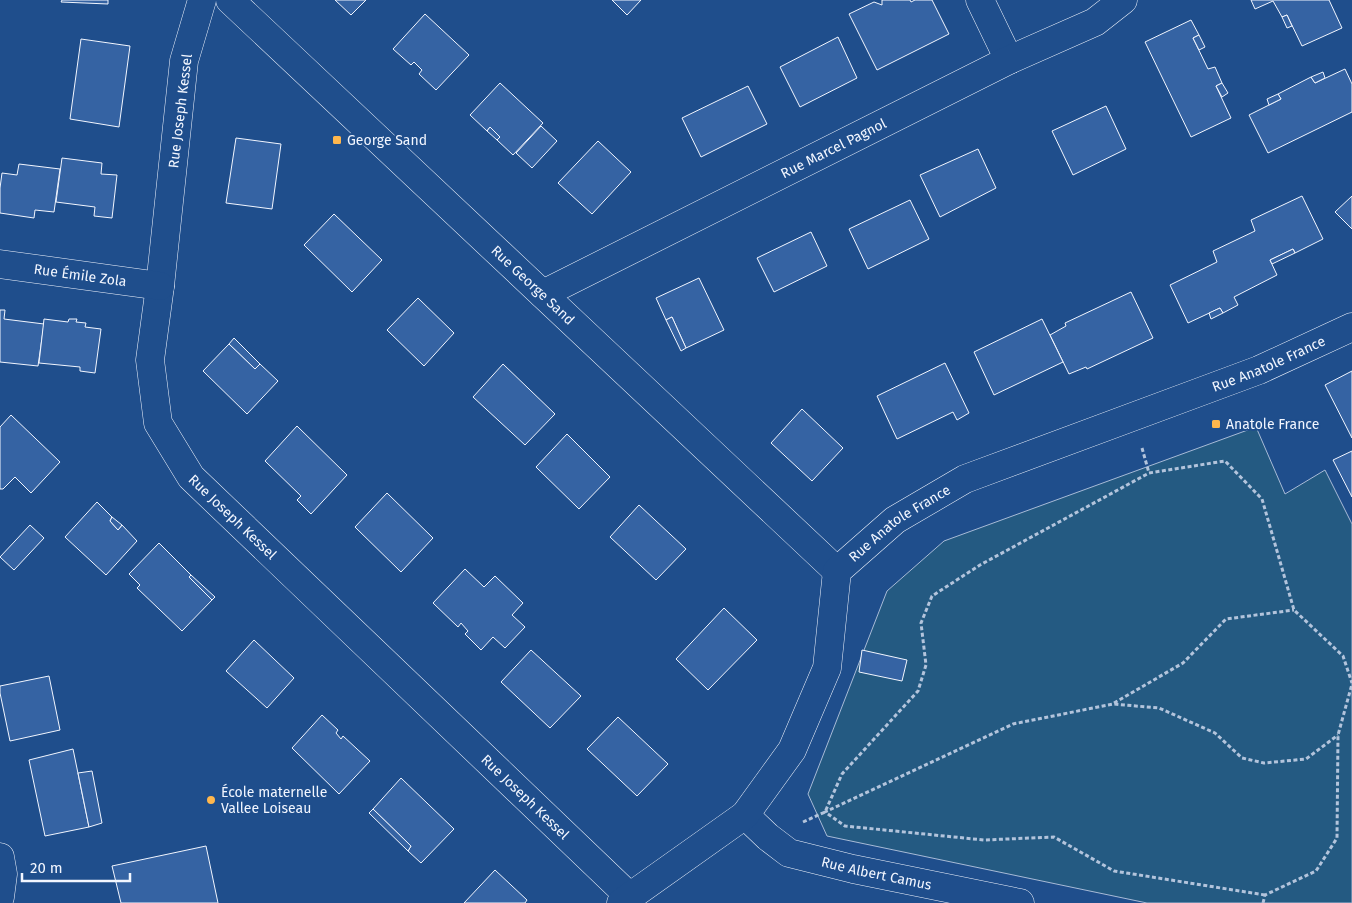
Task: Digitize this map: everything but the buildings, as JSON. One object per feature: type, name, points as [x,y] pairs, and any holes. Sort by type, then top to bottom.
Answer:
[{"type":"street","name":"Rue Joseph Kessel","points":[[202,0],[184,61],[160,286],[150,360],[158,423],[191,477],[625,899]]},
{"type":"street","name":"Rue George Sand","points":[[230,0],[837,571]]},
{"type":"street","points":[[980,0],[1009,60]]},
{"type":"street","name":"Rue Marcel Pagnol","points":[[543,294],[1009,60],[1096,22],[1123,0]]},
{"type":"street","name":"Rue Émile Zola","points":[[0,264],[160,286]]},
{"type":"street","name":"Rue Anatole France","points":[[625,899],[745,815],[792,750],[827,668],[837,571],[895,520],[964,479],[1259,370],[1352,326]]},
{"type":"street","name":"Rue Albert Camus","points":[[745,815],[788,853],[853,869],[1020,903]]},
{"type":"street","points":[[0,857],[3,874],[0,896]]},
{"type":"path","points":[[1132,417],[1149,473]]},
{"type":"path","points":[[1225,461],[1262,499],[1294,610],[1343,656],[1352,684],[1338,735],[1337,838],[1316,871],[1265,895],[1114,871],[1054,838],[984,840],[845,826],[824,812],[842,774],[918,691],[926,665],[921,623],[932,596],[980,565],[1149,473],[1225,461]]},
{"type":"path","points":[[1113,704],[1183,663],[1226,619],[1294,610]]},
{"type":"path","points":[[768,837],[1013,724],[1113,704],[1159,708],[1215,733],[1242,758],[1264,763],[1306,759],[1338,735]]},
{"type":"path","points":[[1263,903],[1265,895]]},
{"type":"shaded area","points":[[1256,427],[1285,494],[1325,470],[1352,524],[1352,903],[1147,903],[827,836],[808,794],[887,591],[944,541]]},
{"type":"place","name":"George Sand","points":[[337,140]]},
{"type":"place","name":"Anatole France","points":[[1216,424]]},
{"type":"place","name":"École maternelle Vallee Loiseau","points":[[211,800]]}]
